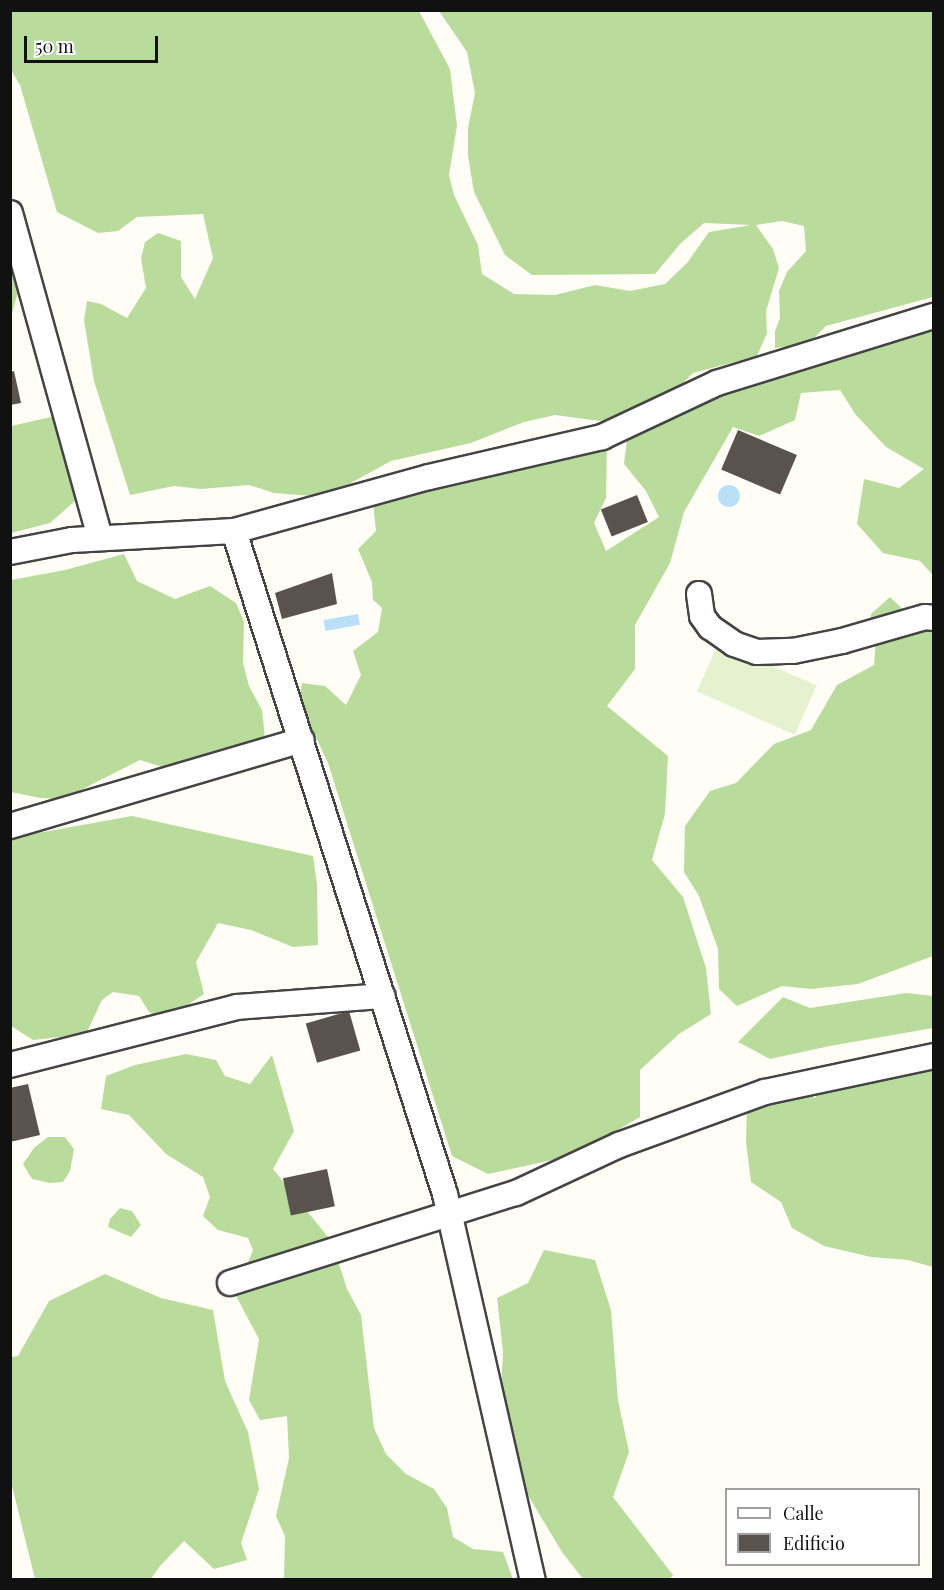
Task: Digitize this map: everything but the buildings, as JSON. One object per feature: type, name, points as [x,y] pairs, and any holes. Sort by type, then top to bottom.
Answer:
[{"type":"street","points":[[10,213],[100,538]]},
{"type":"street","points":[[10,552],[72,540],[234,531],[429,477],[602,437],[717,383],[933,316]]},
{"type":"street","points":[[234,531],[383,996],[450,1214],[533,1580]]},
{"type":"street","points":[[699,594],[702,616],[710,627],[734,645],[757,652],[793,651],[842,641],[925,617],[933,618]]},
{"type":"street","points":[[10,826],[302,740]]},
{"type":"street","points":[[10,1065],[237,1007],[383,996]]},
{"type":"street","points":[[230,1283],[516,1193],[619,1145],[765,1092],[933,1056]]},
{"type":"green space","points":[[11,11],[419,11],[450,69],[457,126],[449,175],[454,195],[478,245],[482,274],[514,294],[555,295],[595,285],[630,291],[665,284],[687,263],[709,232],[751,225],[704,223],[681,243],[655,274],[532,275],[505,255],[474,192],[468,156],[468,128],[475,93],[467,52],[439,11],[933,11],[933,297],[826,326],[808,344],[775,348],[775,331],[780,318],[779,291],[787,272],[806,251],[804,226],[782,221],[756,225],[773,249],[779,268],[766,311],[767,333],[757,356],[693,373],[671,395],[643,412],[600,421],[555,415],[524,422],[471,443],[391,461],[349,484],[312,496],[274,493],[249,485],[201,489],[174,486],[130,495],[94,381],[84,320],[87,301],[101,304],[127,318],[146,288],[141,258],[145,242],[158,233],[181,241],[181,277],[195,299],[213,258],[203,214],[137,217],[118,231],[98,233],[57,212],[20,85],[11,70]]},
{"type":"green space","points":[[10,199],[15,204],[23,273],[11,317]]},
{"type":"green space","points":[[933,306],[933,575],[920,561],[883,553],[857,524],[864,479],[899,488],[924,469],[886,447],[856,415],[840,390],[801,393],[795,420],[759,436],[733,427],[684,512],[670,563],[635,625],[635,669],[607,706],[668,756],[665,814],[652,860],[683,897],[706,968],[711,1014],[679,1034],[640,1070],[640,1117],[575,1155],[488,1174],[452,1156],[328,763],[305,714],[300,693],[302,683],[325,686],[346,705],[361,675],[353,651],[378,632],[382,608],[373,600],[372,582],[358,549],[376,531],[373,502],[403,473],[429,462],[607,442],[606,498],[594,523],[606,551],[659,517],[646,491],[624,464],[628,430],[848,339],[892,314]]},
{"type":"green space","points":[[60,415],[85,492],[50,523],[11,533],[11,426]]},
{"type":"green space","points":[[124,554],[137,581],[175,599],[210,586],[236,603],[244,622],[243,663],[249,686],[262,710],[266,748],[172,770],[140,760],[63,799],[40,798],[11,792],[11,580],[65,570]]},
{"type":"green space","points":[[890,597],[914,620],[933,624],[933,956],[858,984],[811,989],[782,986],[737,1006],[719,989],[718,949],[699,896],[684,872],[685,826],[710,791],[736,783],[774,744],[811,730],[837,685],[874,665],[876,639],[869,625],[871,614]]},
{"type":"green space","points":[[719,642],[817,686],[795,735],[697,691]]},
{"type":"green space","points":[[132,816],[313,856],[317,884],[318,945],[293,947],[251,930],[218,923],[196,962],[204,994],[183,1008],[162,1019],[149,1012],[139,996],[113,992],[102,1000],[86,1034],[33,1040],[11,1026],[10,838]]},
{"type":"green space","points":[[906,993],[933,996],[933,1028],[770,1059],[738,1042],[783,997],[810,1008]]},
{"type":"green space","points":[[924,1043],[933,1043],[933,1267],[908,1260],[871,1257],[824,1246],[792,1228],[781,1202],[751,1182],[746,1142],[747,1103],[792,1088],[815,1098],[833,1072],[909,1070]]},
{"type":"green space","points":[[186,1054],[216,1060],[225,1076],[250,1084],[272,1055],[294,1131],[273,1169],[332,1242],[347,1289],[361,1315],[374,1428],[386,1454],[406,1474],[434,1489],[447,1508],[453,1537],[473,1549],[503,1552],[513,1579],[284,1579],[285,1536],[276,1516],[289,1458],[287,1416],[260,1420],[249,1400],[259,1339],[235,1294],[253,1250],[248,1238],[218,1230],[203,1216],[210,1197],[203,1177],[166,1154],[129,1115],[101,1109],[106,1076],[135,1065]]},
{"type":"green space","points":[[48,1137],[65,1137],[74,1149],[70,1171],[63,1182],[50,1183],[32,1179],[23,1164],[34,1148]]},
{"type":"green space","points":[[120,1208],[132,1211],[141,1225],[131,1237],[108,1227],[110,1219]]},
{"type":"green space","points":[[544,1250],[595,1260],[611,1310],[618,1400],[629,1452],[613,1497],[673,1575],[670,1579],[583,1579],[562,1552],[526,1492],[499,1429],[503,1352],[497,1298],[528,1283]]},
{"type":"green space","points":[[105,1274],[161,1298],[213,1310],[225,1381],[248,1432],[259,1489],[241,1543],[247,1560],[214,1569],[184,1541],[151,1579],[35,1579],[11,1482],[11,1357],[18,1356],[49,1301]]},
{"type":"water","points":[[729,485],[737,488],[740,496],[737,504],[729,507],[721,504],[718,496],[721,488]]},
{"type":"water","points":[[358,614],[360,625],[325,631],[324,620]]}]
